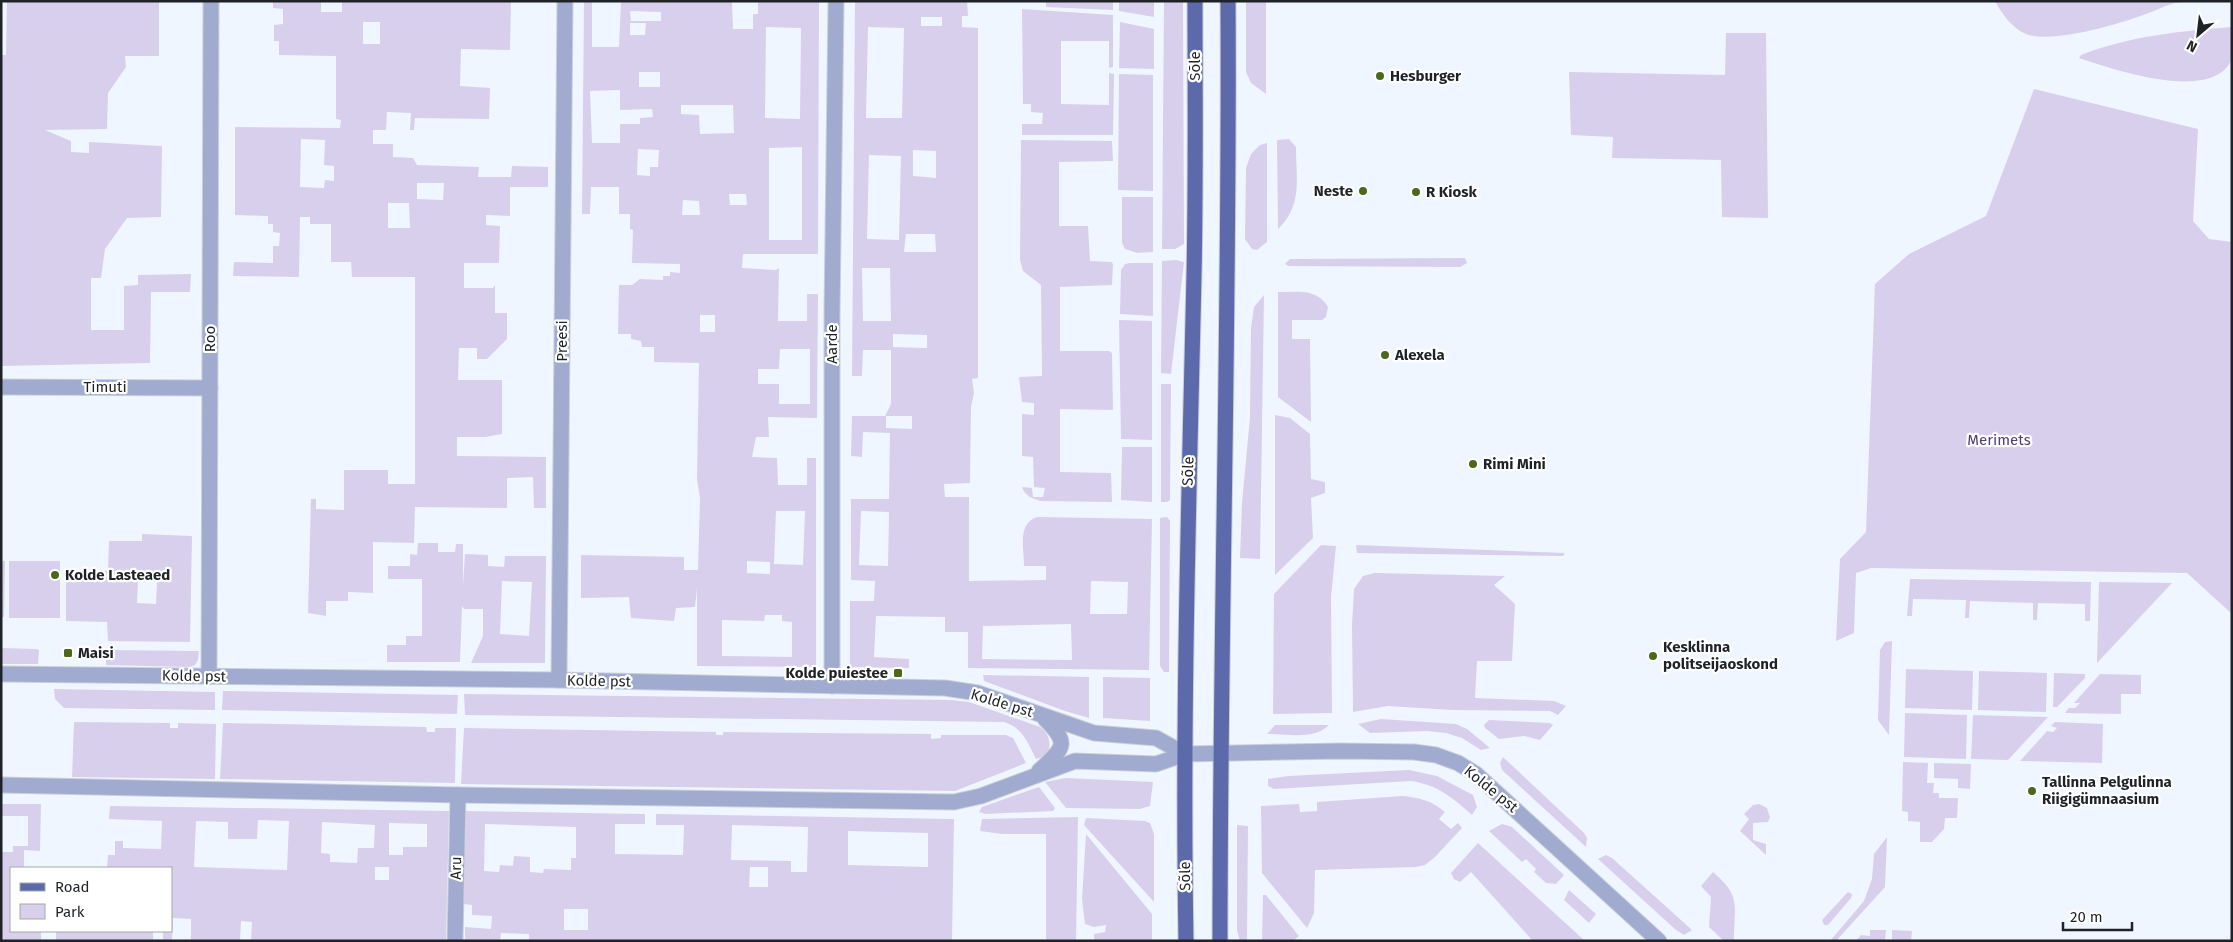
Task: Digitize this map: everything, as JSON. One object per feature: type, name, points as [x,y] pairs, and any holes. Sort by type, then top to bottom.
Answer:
[{"type":"main road","name":"Sõle","points":[[1186,941],[1187,513],[1194,273],[1196,1]]},
{"type":"main road","points":[[1220,941],[1220,755],[1229,115],[1228,1]]},
{"type":"street","name":"Roo","points":[[209,676],[211,1]]},
{"type":"street","name":"Preesi","points":[[559,680],[564,1]]},
{"type":"street","name":"Aarde","points":[[832,686],[832,312],[836,1]]},
{"type":"street","name":"Timuti","points":[[1,387],[210,388]]},
{"type":"street","name":"Kolde pst","points":[[1,674],[559,680],[945,688],[978,693],[1094,733],[1156,738],[1185,754]]},
{"type":"street","points":[[1036,773],[1058,753],[1062,744],[1059,733],[1042,715]]},
{"type":"street","name":"Kolde pst","points":[[1,785],[458,795],[954,802],[981,796],[1036,773],[1075,761],[1156,764],[1185,754],[1220,755],[1341,750],[1414,752],[1458,763],[1476,774],[1659,941]]},
{"type":"street","name":"Aru","points":[[455,941],[458,795]]},
{"type":"green space","points":[[7,1],[159,1],[159,56],[125,56],[126,67],[108,93],[107,129],[45,130],[71,141],[71,152],[89,153],[89,142],[162,146],[161,217],[127,218],[105,249],[101,278],[91,278],[91,330],[124,330],[124,286],[138,285],[138,275],[191,274],[190,292],[151,292],[150,363],[1,366],[1,55],[6,55]]},
{"type":"green space","points":[[273,1],[321,1],[321,12],[342,12],[342,1],[511,1],[510,50],[461,49],[460,86],[490,88],[489,119],[415,118],[414,130],[410,130],[411,113],[387,112],[386,130],[373,130],[373,144],[393,144],[393,157],[413,158],[417,165],[479,167],[478,177],[511,177],[512,166],[548,167],[548,187],[510,187],[510,216],[486,215],[486,225],[500,226],[499,263],[464,263],[464,288],[493,288],[495,285],[495,313],[507,313],[507,339],[487,359],[477,359],[477,348],[459,348],[458,380],[502,380],[502,434],[485,437],[457,437],[457,456],[546,457],[546,508],[534,508],[533,477],[507,478],[507,508],[415,507],[414,543],[373,542],[373,593],[348,592],[348,601],[326,601],[326,616],[308,613],[311,499],[316,499],[316,509],[344,510],[344,470],[388,470],[388,484],[415,484],[415,277],[352,277],[351,262],[331,262],[331,224],[310,224],[310,217],[300,217],[299,277],[233,276],[234,262],[273,263],[273,246],[279,246],[280,233],[273,232],[273,224],[268,224],[268,216],[235,215],[235,127],[340,128],[341,120],[336,119],[336,56],[279,55],[279,41],[274,41],[274,25],[283,24],[283,9],[273,8]],"holes":[[[363,22],[380,22],[380,44],[363,44]],[[301,139],[325,140],[324,165],[334,166],[334,181],[325,180],[324,188],[300,187]],[[417,183],[444,183],[443,200],[417,199]],[[388,203],[409,203],[410,228],[388,228]]]},
{"type":"green space","points":[[584,1],[592,1],[592,47],[619,47],[621,1],[732,1],[733,29],[753,29],[753,14],[758,14],[758,1],[819,1],[818,254],[743,254],[742,268],[776,270],[779,268],[778,321],[807,321],[807,294],[818,294],[817,418],[768,417],[769,437],[756,437],[752,457],[777,458],[778,485],[807,485],[807,458],[816,458],[816,667],[697,666],[697,588],[695,607],[676,608],[674,621],[631,618],[629,597],[581,598],[581,555],[684,557],[684,570],[698,570],[700,498],[697,479],[699,363],[654,362],[654,347],[642,347],[641,341],[631,339],[631,334],[618,334],[619,285],[632,285],[640,279],[663,280],[663,276],[670,276],[670,272],[680,273],[680,264],[632,263],[633,230],[630,229],[630,214],[619,214],[619,187],[591,187],[590,214],[582,214]],"holes":[[[630,11],[661,12],[661,21],[631,21]],[[630,23],[646,23],[645,35],[630,35]],[[766,27],[801,28],[800,119],[765,118]],[[639,72],[660,72],[660,87],[639,87]],[[620,90],[620,110],[652,109],[653,117],[640,118],[640,124],[620,124],[620,143],[592,143],[590,91]],[[681,105],[733,105],[734,133],[700,134],[699,115],[681,114]],[[802,147],[802,240],[769,240],[769,148]],[[638,149],[659,150],[658,167],[650,167],[650,176],[637,175]],[[729,194],[746,194],[747,205],[730,205]],[[683,200],[699,201],[700,215],[682,215]],[[700,315],[715,315],[715,332],[700,332]],[[780,349],[810,349],[810,404],[779,404],[779,384],[758,384],[758,369],[779,369]],[[776,511],[805,511],[803,565],[774,564]],[[747,561],[770,562],[770,574],[747,573]],[[765,615],[782,615],[782,621],[792,622],[792,657],[722,656],[722,620],[764,621]]]},
{"type":"green space","points":[[855,1],[967,1],[968,16],[962,16],[962,27],[978,28],[978,378],[972,379],[974,393],[971,407],[970,483],[944,484],[945,497],[969,497],[969,581],[1046,580],[1046,566],[1024,566],[1024,531],[1031,520],[1037,517],[1152,519],[1149,670],[968,668],[968,632],[945,632],[945,617],[876,616],[874,657],[909,659],[909,668],[850,667],[850,601],[874,601],[875,581],[851,580],[851,499],[889,499],[890,433],[863,432],[862,457],[851,456],[852,416],[885,416],[891,404],[891,350],[863,350],[862,376],[852,376]],"holes":[[[921,17],[942,17],[942,26],[921,26]],[[868,27],[904,28],[902,118],[866,118]],[[913,150],[936,151],[936,178],[913,176]],[[869,155],[901,156],[899,240],[867,239]],[[906,234],[935,234],[936,252],[904,252]],[[862,268],[890,268],[891,321],[863,321]],[[893,334],[927,335],[927,348],[893,347]],[[886,416],[912,416],[912,429],[886,428]],[[861,511],[889,512],[888,566],[859,565]],[[1091,581],[1128,582],[1127,614],[1090,614]],[[1071,624],[1072,660],[982,659],[983,626]]]},
{"type":"green space","points":[[1046,1],[1113,1],[1113,10],[1046,7]]},
{"type":"green space","points":[[1119,1],[1154,1],[1154,17],[1119,11]]},
{"type":"green space","points":[[1164,1],[1183,1],[1184,244],[1175,249],[1162,249]]},
{"type":"green space","points":[[1246,1],[1266,1],[1266,94],[1251,83],[1246,72]]},
{"type":"green space","points":[[1995,1],[2217,1],[2175,3],[2150,13],[2086,32],[2069,35],[2038,36],[2026,34],[2016,28]]},
{"type":"green space","points":[[1022,9],[1113,15],[1113,67],[1109,68],[1109,41],[1061,41],[1061,104],[1109,105],[1109,73],[1114,74],[1113,135],[1022,135],[1022,124],[1042,124],[1043,113],[1031,112],[1031,104],[1023,104]]},
{"type":"green space","points":[[1120,22],[1154,29],[1154,69],[1119,68]]},
{"type":"green space","points":[[2232,27],[2231,61],[2220,73],[2203,80],[2182,81],[2136,75],[2079,58],[2081,55],[2099,49],[2136,39]]},
{"type":"green space","points":[[1726,33],[1766,33],[1768,218],[1722,217],[1721,160],[1612,158],[1613,137],[1571,135],[1569,72],[1725,75]]},
{"type":"green space","points":[[1119,74],[1153,75],[1153,191],[1118,190]]},
{"type":"green space","name":"Merimets","points":[[2034,89],[2198,129],[2193,221],[2209,239],[2232,242],[2232,614],[2187,573],[1871,568],[1856,573],[1854,633],[1836,641],[1840,559],[1866,532],[1875,284],[1909,254],[1986,216]]},
{"type":"green space","points":[[1289,139],[1296,147],[1297,181],[1295,201],[1286,220],[1278,229],[1277,140]]},
{"type":"green space","points":[[1021,140],[1112,141],[1113,161],[1059,162],[1059,226],[1088,226],[1090,261],[1112,262],[1113,265],[1112,285],[1060,287],[1060,351],[1109,351],[1112,353],[1113,410],[1060,409],[1060,472],[1111,473],[1112,502],[1041,501],[1027,495],[1022,487],[1032,488],[1033,497],[1043,497],[1045,488],[1034,487],[1033,457],[1022,456],[1022,414],[1034,415],[1034,403],[1022,402],[1019,377],[1042,376],[1041,285],[1023,271],[1020,260]]},
{"type":"green space","points":[[1267,143],[1267,242],[1257,250],[1252,249],[1245,239],[1246,168],[1251,154],[1260,145]]},
{"type":"green space","points":[[1122,197],[1153,197],[1153,252],[1137,253],[1125,249],[1122,243]]},
{"type":"green space","points":[[1465,258],[1467,263],[1460,267],[1289,266],[1285,264],[1290,259]]},
{"type":"green space","points":[[1176,260],[1184,262],[1171,374],[1161,373],[1162,261]]},
{"type":"green space","points":[[1153,263],[1153,316],[1120,314],[1121,270],[1125,264]]},
{"type":"green space","points":[[1278,292],[1306,292],[1318,297],[1328,307],[1326,317],[1322,320],[1292,320],[1292,339],[1310,339],[1311,422],[1278,397]]},
{"type":"green space","points":[[1264,295],[1260,559],[1240,558],[1242,503],[1250,417],[1251,328],[1254,307]]},
{"type":"green space","points":[[1119,320],[1152,321],[1152,440],[1121,439]]},
{"type":"green space","points":[[1161,384],[1171,384],[1170,500],[1167,502],[1161,502]]},
{"type":"green space","points":[[1275,415],[1290,418],[1310,434],[1311,479],[1325,482],[1325,493],[1311,498],[1313,538],[1275,575]]},
{"type":"green space","points":[[1122,447],[1152,447],[1152,502],[1121,500]]},
{"type":"green space","points":[[1167,517],[1170,521],[1169,672],[1164,672],[1160,666],[1160,518]]},
{"type":"green space","points":[[142,534],[192,536],[190,642],[108,641],[107,622],[66,621],[66,570],[108,571],[109,541],[142,541]],"holes":[[[138,581],[157,582],[156,604],[137,603]]]},
{"type":"green space","points":[[418,543],[438,543],[438,552],[455,552],[456,544],[463,544],[463,585],[465,554],[488,555],[488,566],[504,567],[505,556],[546,556],[545,663],[471,663],[483,636],[483,609],[464,609],[462,606],[460,662],[387,662],[387,645],[406,645],[406,636],[422,636],[422,579],[388,579],[388,566],[410,566],[410,554],[417,555]],"holes":[[[502,581],[532,582],[529,636],[500,634]]]},
{"type":"green space","points":[[1321,545],[1336,546],[1331,597],[1332,713],[1273,714],[1274,594]]},
{"type":"green space","points":[[1356,545],[1565,553],[1563,556],[1357,553]]},
{"type":"green space","points":[[1,561],[5,561],[4,617],[1,617]]},
{"type":"green space","points":[[9,561],[60,561],[60,618],[9,618]]},
{"type":"green space","points":[[1375,573],[1505,576],[1494,585],[1515,604],[1512,661],[1477,661],[1475,698],[1554,701],[1566,706],[1558,715],[1550,711],[1452,710],[1388,706],[1353,712],[1352,625],[1354,589],[1363,576]]},
{"type":"green space","points":[[1910,579],[2091,582],[2090,621],[2085,621],[2085,604],[2038,603],[2037,620],[2033,620],[2033,603],[1970,601],[1969,618],[1965,618],[1966,600],[1913,599],[1912,616],[1907,616]]},
{"type":"green space","points":[[2099,582],[2172,583],[2097,663]]},
{"type":"green space","points":[[1892,641],[1889,735],[1878,720],[1880,650],[1885,642]]},
{"type":"green space","points":[[1,648],[39,650],[38,664],[1,664]]},
{"type":"green space","points":[[106,650],[199,651],[198,660],[195,665],[189,667],[106,665]]},
{"type":"green space","points":[[1906,669],[1973,671],[1972,710],[1905,708]]},
{"type":"green space","points":[[1979,671],[2047,673],[2046,712],[1978,710]]},
{"type":"green space","points":[[2054,673],[2085,674],[2085,678],[2057,707],[2053,707]]},
{"type":"green space","points":[[2100,674],[2141,675],[2141,694],[2121,694],[2121,714],[2065,713],[2069,708],[2075,708],[2080,703],[2074,703]]},
{"type":"green space","points":[[983,675],[1089,677],[1089,718],[984,681]]},
{"type":"green space","points":[[1103,677],[1150,678],[1150,721],[1103,718]]},
{"type":"green space","points":[[54,689],[215,692],[215,710],[64,708],[55,699]]},
{"type":"green space","points":[[223,691],[458,695],[457,714],[222,710]]},
{"type":"green space","points":[[464,694],[951,700],[969,702],[1040,727],[1046,733],[1050,745],[1045,756],[1036,759],[1020,732],[1004,722],[465,715]]},
{"type":"green space","points":[[1905,713],[1967,715],[1966,759],[1904,757]]},
{"type":"green space","points":[[1973,715],[2048,717],[2008,760],[1971,759]]},
{"type":"green space","points":[[1381,719],[1456,724],[1467,729],[1490,748],[1481,750],[1462,738],[1446,733],[1427,731],[1370,733],[1358,724]]},
{"type":"green space","points":[[1489,720],[1550,723],[1553,725],[1540,740],[1524,736],[1499,739],[1485,728],[1484,725]]},
{"type":"green space","points":[[74,722],[170,723],[170,728],[178,728],[178,723],[216,724],[215,779],[72,777]]},
{"type":"green space","points":[[2055,722],[2103,724],[2102,763],[2020,761],[2047,731],[2053,732],[2057,728],[2051,726]]},
{"type":"green space","points":[[223,723],[426,727],[427,732],[435,732],[435,728],[456,728],[455,783],[220,779]]},
{"type":"green space","points":[[1275,725],[1329,725],[1316,733],[1292,735],[1267,734]]},
{"type":"green space","points":[[464,728],[716,732],[716,735],[723,735],[723,732],[931,734],[931,739],[941,738],[941,735],[1006,735],[1013,738],[1026,763],[955,791],[461,784]]},
{"type":"green space","points":[[1503,757],[1584,833],[1587,838],[1586,847],[1502,770],[1500,763]]},
{"type":"green space","points":[[1903,762],[1928,763],[1927,783],[1934,783],[1933,793],[1939,793],[1939,798],[1958,798],[1957,818],[1945,818],[1944,829],[1932,842],[1920,842],[1920,822],[1908,821],[1908,812],[1902,811]]},
{"type":"green space","points":[[1934,763],[1971,764],[1970,789],[1958,788],[1958,779],[1934,778]]},
{"type":"green space","points":[[1409,770],[1437,776],[1473,795],[1477,807],[1472,815],[1437,789],[1411,781],[1274,789],[1268,786],[1268,779],[1288,776]]},
{"type":"green space","points":[[1066,778],[1153,782],[1150,806],[1140,809],[1066,808],[1045,782]]},
{"type":"green space","points":[[1039,787],[1055,808],[1053,811],[985,814],[979,812],[982,807]]},
{"type":"green space","points":[[1402,796],[1430,802],[1445,812],[1439,819],[1451,829],[1458,823],[1462,828],[1425,865],[1416,867],[1315,870],[1314,913],[1307,928],[1262,873],[1261,806],[1299,804],[1300,812],[1317,811],[1317,802]]},
{"type":"green space","points":[[1,804],[41,804],[40,851],[24,850],[24,867],[10,867],[10,932],[41,932],[41,941],[1,941],[1,852],[13,852],[13,846],[28,846],[28,816],[1,816]]},
{"type":"green space","points":[[1759,804],[1767,808],[1770,817],[1768,822],[1753,823],[1753,840],[1766,844],[1766,855],[1740,831],[1749,819],[1744,814],[1753,805]]},
{"type":"green space","points":[[110,806],[449,811],[446,941],[251,941],[252,922],[241,921],[240,941],[191,941],[191,919],[173,918],[172,941],[163,941],[163,932],[172,932],[172,867],[107,867],[108,855],[115,855],[115,841],[123,841],[123,848],[161,849],[162,821],[109,819]],"holes":[[[258,820],[289,821],[287,870],[194,867],[196,821],[228,822],[228,839],[257,839]],[[322,822],[375,825],[374,848],[358,848],[357,863],[330,862],[330,854],[321,853]],[[389,823],[427,824],[427,847],[403,847],[403,855],[389,855]],[[375,867],[389,867],[389,880],[375,880]]]},
{"type":"green space","points":[[466,811],[645,814],[645,824],[615,824],[615,854],[683,855],[684,825],[656,825],[656,814],[954,819],[952,941],[529,941],[529,934],[501,933],[500,941],[465,941],[465,927],[491,929],[492,916],[472,915],[472,905],[464,904]],"holes":[[[485,824],[576,827],[576,858],[571,858],[571,870],[544,869],[543,873],[530,872],[530,857],[514,856],[513,866],[500,865],[499,872],[484,871]],[[732,825],[808,827],[807,872],[791,872],[791,861],[731,860]],[[848,831],[928,833],[928,867],[848,865]],[[750,867],[768,867],[768,887],[749,887]],[[564,909],[588,909],[588,930],[564,930]]]},
{"type":"green space","points":[[1078,817],[1076,941],[1046,941],[1046,834],[1002,834],[980,831],[982,819]]},
{"type":"green space","points":[[1086,818],[1145,821],[1150,823],[1154,834],[1154,902],[1084,825]]},
{"type":"green space","points":[[1502,824],[1512,827],[1564,875],[1556,884],[1546,883],[1534,872],[1536,869],[1526,859],[1522,862],[1489,831]]},
{"type":"green space","points":[[1237,825],[1248,826],[1247,941],[1240,941],[1237,930]]},
{"type":"green space","points":[[1086,834],[1152,914],[1152,941],[1094,941],[1094,934],[1105,932],[1106,925],[1094,927],[1085,924],[1082,899]]},
{"type":"green space","points":[[1887,837],[1885,887],[1836,941],[1830,941],[1864,901],[1872,879],[1874,854]]},
{"type":"green space","points":[[1478,843],[1585,941],[1533,941],[1471,872],[1460,882],[1454,879],[1451,873]]},
{"type":"green space","points":[[1606,855],[1612,858],[1692,930],[1684,935],[1676,930],[1598,859]]},
{"type":"green space","points":[[1713,872],[1729,888],[1732,895],[1735,910],[1734,941],[1724,941],[1709,927],[1711,897],[1701,886]]},
{"type":"green space","points":[[1569,890],[1596,914],[1589,923],[1564,900]]},
{"type":"green space","points":[[1848,892],[1852,894],[1851,898],[1828,925],[1824,925],[1822,920]]},
{"type":"green space","points":[[1263,895],[1266,895],[1299,936],[1293,941],[1262,941]]},
{"type":"green space","points":[[1870,930],[1886,930],[1885,941],[1856,941],[1861,935],[1870,936]]},
{"type":"green space","points":[[1892,930],[1912,931],[1911,941],[1892,941]]},
{"type":"green space","points":[[56,932],[153,932],[153,941],[56,941]]},
{"type":"place","name":"Hesburger","points":[[1380,76]]},
{"type":"place","name":"Neste","points":[[1363,191]]},
{"type":"place","name":"R Kiosk","points":[[1416,192]]},
{"type":"place","name":"Alexela","points":[[1385,355]]},
{"type":"place","name":"Rimi Mini","points":[[1473,464]]},
{"type":"place","name":"Kolde Lasteaed","points":[[55,575]]},
{"type":"place","name":"Maisi","points":[[68,653]]},
{"type":"place","name":"Kesklinna politseijaoskond","points":[[1653,656]]},
{"type":"place","name":"Kolde puiestee","points":[[898,673]]},
{"type":"place","name":"Tallinna Pelgulinna Riigigümnaasium","points":[[2032,791]]}]
